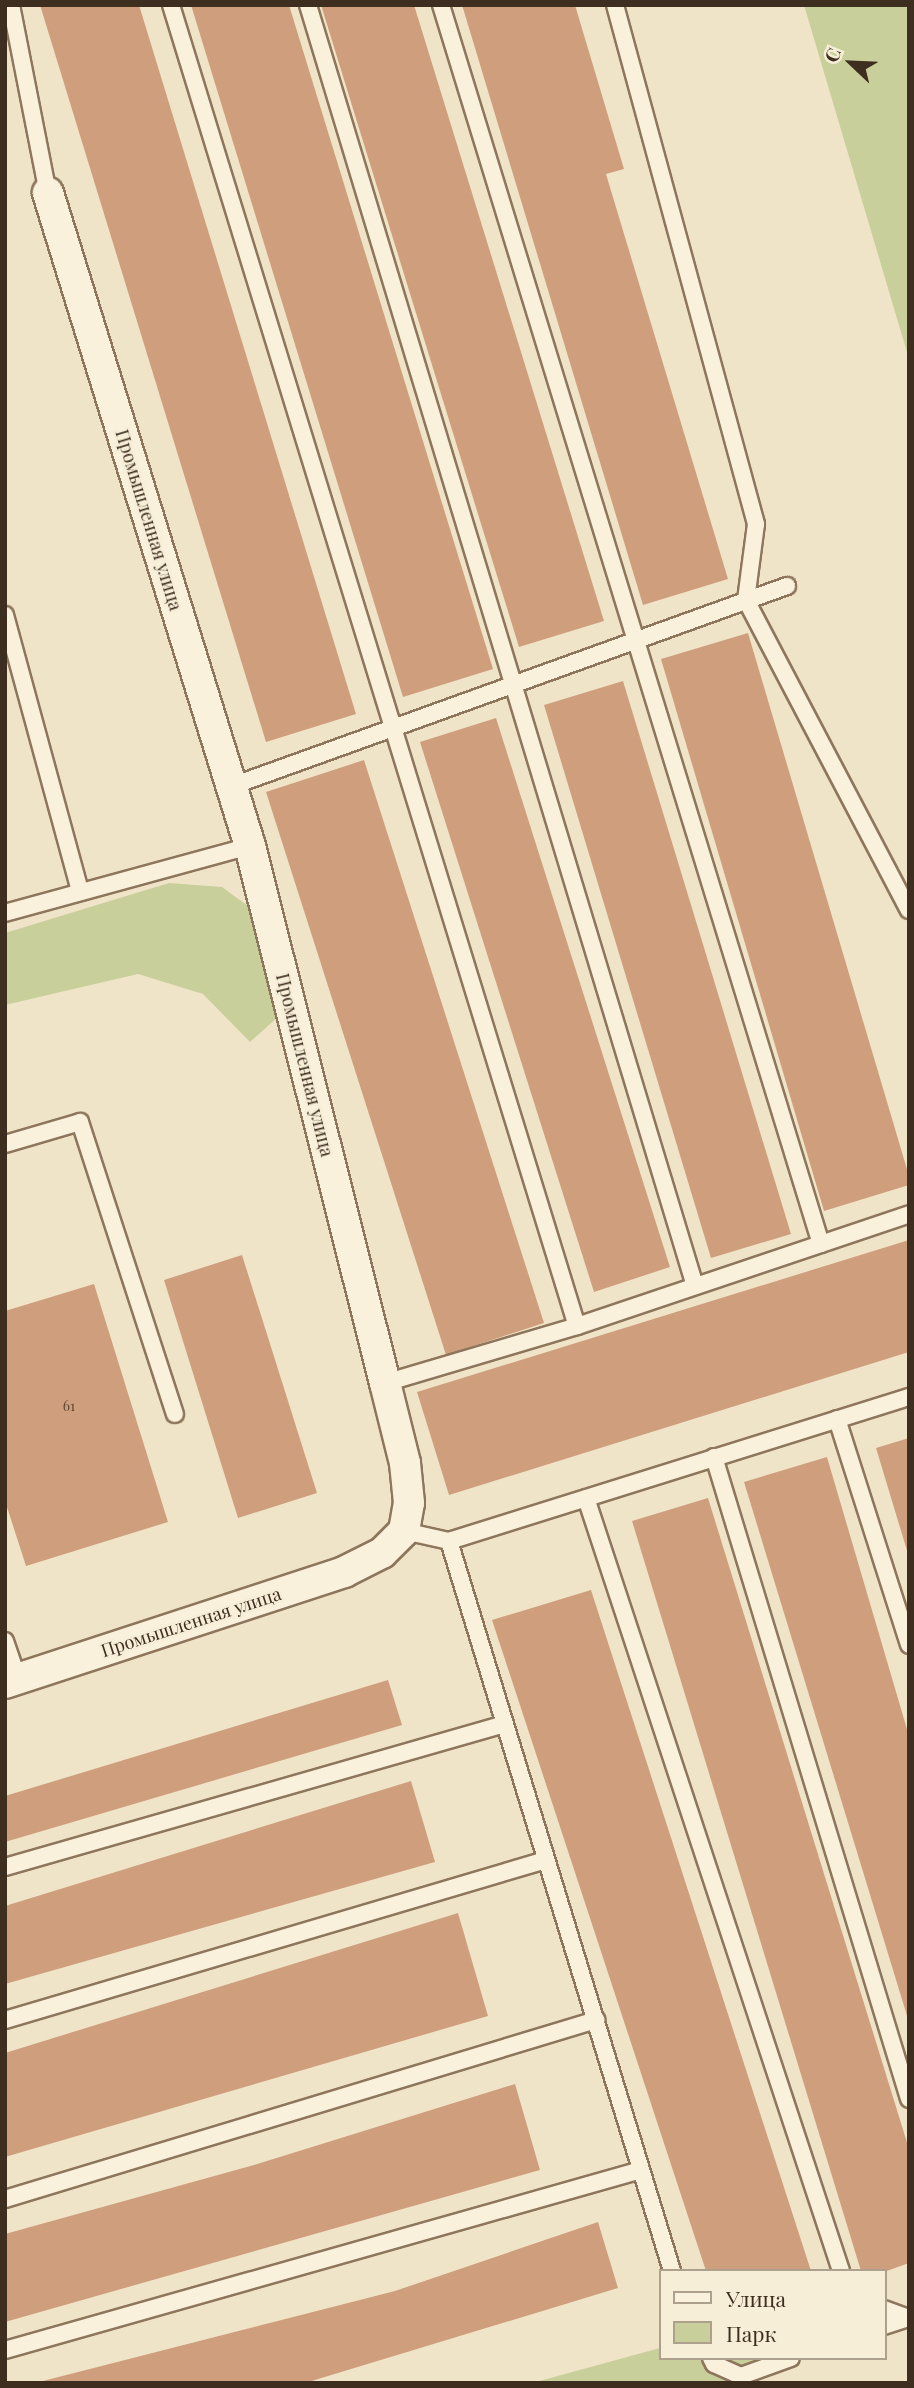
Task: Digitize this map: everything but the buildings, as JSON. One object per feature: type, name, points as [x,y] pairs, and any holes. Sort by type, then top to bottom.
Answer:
[{"type":"street","name":"Промышленная улица","points":[[11,1681],[344,1572],[382,1553],[404,1531],[410,1503],[405,1463],[386,1383],[250,846],[48,193]]},
{"type":"lane","points":[[11,5],[48,193]]},
{"type":"lane","points":[[171,5],[577,1326]]},
{"type":"lane","points":[[308,5],[695,1286]]},
{"type":"lane","points":[[441,5],[821,1244]]},
{"type":"lane","points":[[615,5],[756,524],[746,600],[909,910]]},
{"type":"lane","points":[[232,786],[787,586]]},
{"type":"lane","points":[[5,615],[80,892]]},
{"type":"lane","points":[[5,913],[250,846]]},
{"type":"lane","points":[[5,1144],[80,1122],[175,1414]]},
{"type":"lane","points":[[386,1383],[577,1326],[909,1214]]},
{"type":"lane","points":[[404,1531],[449,1541],[909,1397]]},
{"type":"lane","points":[[837,1419],[909,1645]]},
{"type":"lane","points":[[714,1457],[909,2099]]},
{"type":"lane","points":[[586,1498],[840,2269]]},
{"type":"lane","points":[[449,1541],[671,2269]]},
{"type":"lane","points":[[5,1641],[11,1681]]},
{"type":"lane","points":[[5,1867],[505,1724]]},
{"type":"lane","points":[[5,2020],[546,1860]]},
{"type":"lane","points":[[5,2199],[596,2020]]},
{"type":"lane","points":[[5,2350],[641,2170]]},
{"type":"lane","points":[[886,2310],[909,2318],[886,2325]]},
{"type":"lane","points":[[712,2360],[714,2364],[741,2376],[785,2360]]},
{"type":"green space","points":[[804,5],[909,5],[909,359]]},
{"type":"green space","points":[[169,883],[222,887],[248,906],[279,1016],[250,1042],[203,994],[138,974],[5,1005],[5,933]]},
{"type":"green space","points":[[659,2348],[659,2360],[758,2360],[755,2383],[532,2383]]}]
